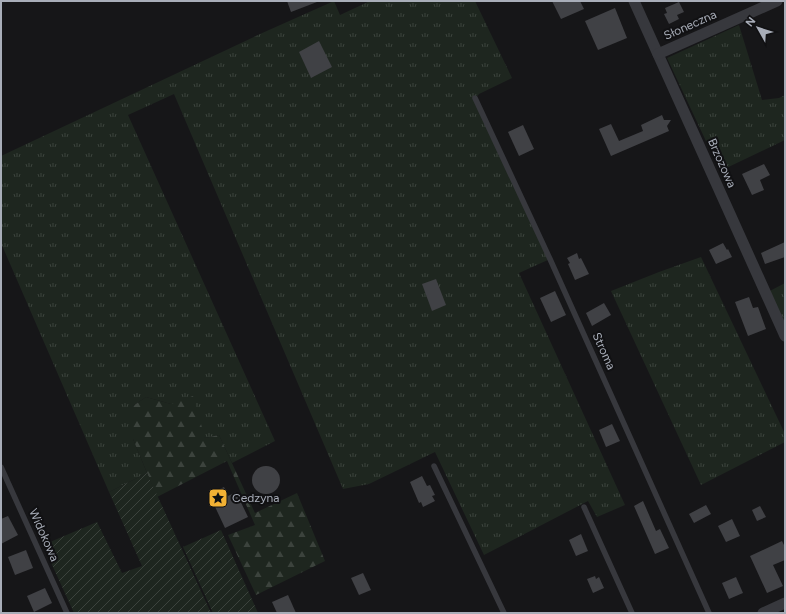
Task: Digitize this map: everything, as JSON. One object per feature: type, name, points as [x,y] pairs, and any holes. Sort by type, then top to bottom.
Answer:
[{"type":"street","name":"Brzozowa","points":[[634,1],[785,336]]},
{"type":"street","name":"Słoneczna","points":[[658,54],[777,1]]},
{"type":"street","points":[[763,613],[785,603]]},
{"type":"lane","name":"Stroma","points":[[475,98],[550,259],[710,613]]},
{"type":"lane","points":[[434,466],[504,613]]},
{"type":"lane","name":"Widokowa","points":[[1,467],[67,613]]},
{"type":"lane","points":[[584,507],[632,613]]},
{"type":"green space","points":[[334,1],[340,15],[370,1],[475,1],[512,78],[479,94],[475,99],[550,259],[519,273],[625,505],[597,517],[588,501],[484,555],[435,452],[369,484],[343,489],[174,94],[128,115],[275,441],[232,463],[219,435],[205,438],[171,404],[146,397],[133,406],[133,439],[147,473],[109,492],[1,243],[1,156],[260,34]]},
{"type":"green space","points":[[739,25],[762,100],[779,98],[785,95],[785,140],[720,171],[667,58]]},
{"type":"green space","points":[[701,257],[785,434],[785,442],[701,485],[611,291]]},
{"type":"green space","points":[[785,283],[785,327],[766,293]]},
{"type":"green space","points":[[193,396],[205,438],[219,435],[255,513],[297,493],[325,561],[256,595],[228,535],[255,525],[227,461],[157,497],[133,439],[133,406],[146,397],[171,404]]},
{"type":"green space","points":[[147,473],[211,613],[74,613],[43,545],[97,522],[122,573],[142,566],[109,492]]},
{"type":"green space","points":[[221,530],[258,613],[213,613],[183,547]]},
{"type":"building","points":[[287,1],[317,1],[317,2],[291,12]]},
{"type":"building","points":[[552,1],[580,1],[584,9],[561,19]]},
{"type":"building","points":[[679,2],[684,12],[677,15],[679,19],[669,24],[664,14],[667,13],[665,8]]},
{"type":"building","points":[[615,8],[627,38],[598,50],[585,21]]},
{"type":"building","points":[[319,41],[332,67],[311,78],[299,52]]},
{"type":"building","points":[[662,115],[664,120],[671,120],[667,126],[669,131],[611,156],[599,129],[611,124],[619,141],[643,131],[641,125]]},
{"type":"building","points":[[523,125],[534,149],[519,156],[508,132]]},
{"type":"building","points":[[764,164],[770,175],[760,180],[764,190],[752,195],[742,174]]},
{"type":"building","points":[[785,242],[785,257],[765,264],[761,253]]},
{"type":"building","points":[[723,243],[732,257],[716,264],[709,250]]},
{"type":"building","points":[[577,253],[579,259],[581,258],[589,274],[575,280],[567,258]]},
{"type":"building","points":[[436,279],[446,305],[432,311],[422,284]]},
{"type":"building","points":[[555,291],[566,315],[551,322],[540,298]]},
{"type":"building","points":[[749,297],[753,308],[758,307],[766,329],[748,336],[735,302]]},
{"type":"building","points":[[604,303],[611,315],[592,326],[586,313]]},
{"type":"building","points":[[612,424],[620,441],[606,447],[599,430]]},
{"type":"building","points":[[266,466],[276,470],[280,480],[276,490],[266,494],[256,490],[252,480],[256,470]]},
{"type":"building","points":[[422,476],[427,486],[430,485],[435,495],[432,496],[435,501],[423,507],[421,502],[419,503],[410,482]]},
{"type":"building","points":[[224,487],[228,496],[236,492],[248,517],[225,528],[209,494]]},
{"type":"building","points":[[643,501],[656,531],[660,529],[669,548],[655,554],[634,506]]},
{"type":"building","points":[[706,505],[711,514],[694,523],[689,514]]},
{"type":"building","points":[[760,506],[766,517],[757,521],[752,510]]},
{"type":"building","points":[[8,516],[18,535],[1,544],[1,519]]},
{"type":"building","points":[[732,519],[740,536],[726,542],[718,526]]},
{"type":"building","points":[[581,534],[588,551],[576,556],[569,540]]},
{"type":"building","points":[[782,541],[785,547],[785,560],[773,565],[783,586],[767,593],[750,556]]},
{"type":"building","points":[[26,550],[33,568],[15,575],[8,557]]},
{"type":"building","points":[[363,573],[371,590],[359,595],[351,578]]},
{"type":"building","points":[[595,576],[596,579],[599,577],[604,588],[593,593],[587,579]]},
{"type":"building","points":[[736,577],[743,593],[729,599],[722,583]]},
{"type":"building","points":[[45,588],[52,603],[34,612],[27,596]]},
{"type":"building","points":[[288,595],[296,613],[277,613],[272,602]]},
{"type":"place","name":"Cedzyna","points":[[218,498]]}]
